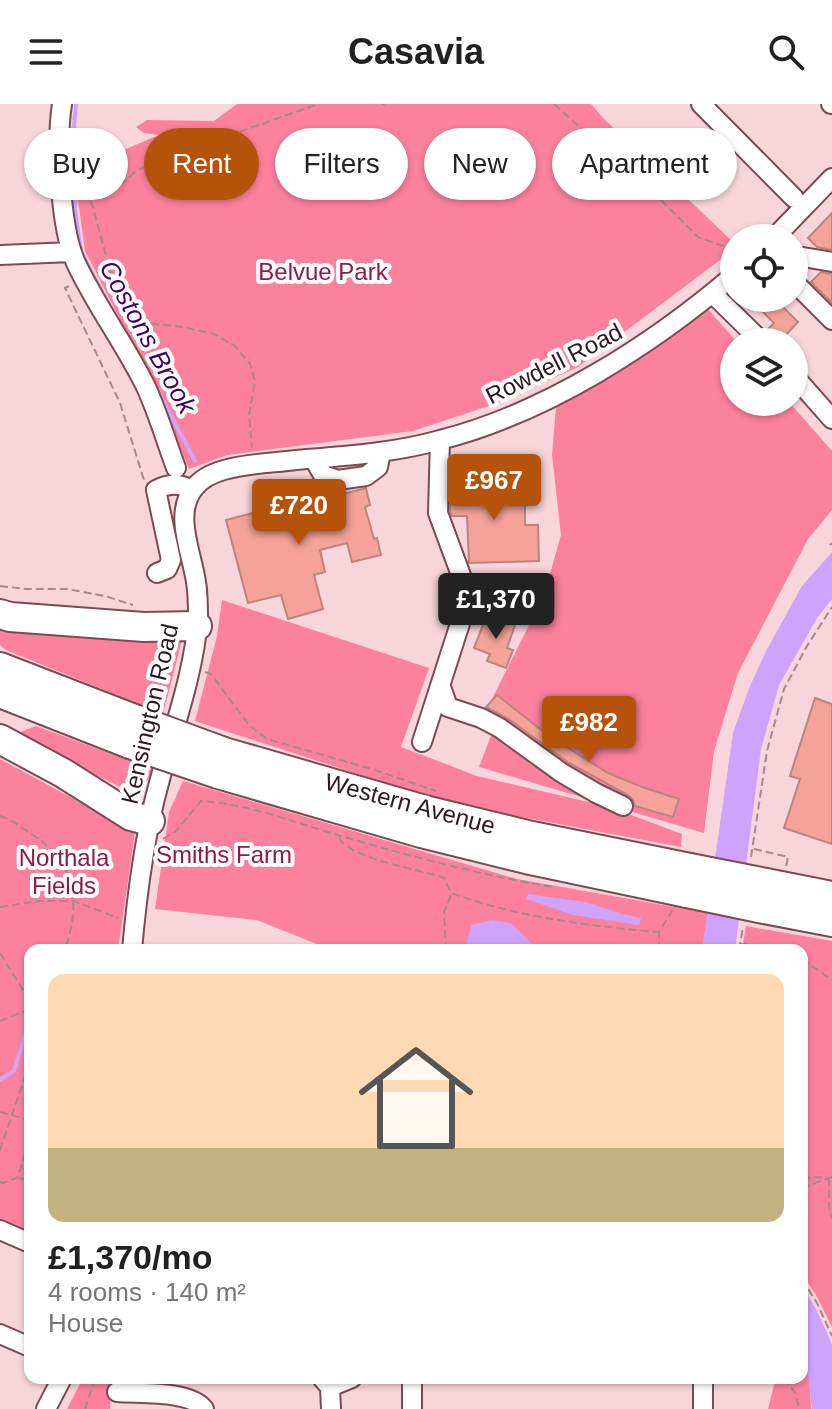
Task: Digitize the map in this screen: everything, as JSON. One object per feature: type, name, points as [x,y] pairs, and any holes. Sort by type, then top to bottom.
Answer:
[{"type":"highway","points":[[0,614],[144,627],[197,626]]},
{"type":"highway","name":"Western Avenue","points":[[0,667],[134,732]]},
{"type":"highway","name":"Western Avenue","points":[[0,693],[134,732],[421,833],[526,859],[683,889],[765,897],[832,896]]},
{"type":"highway","points":[[0,739],[63,773],[155,831]]},
{"type":"highway","name":"Western Avenue","points":[[765,897],[832,922]]},
{"type":"street","points":[[62,104],[60,136],[64,206],[72,252],[147,389],[182,481]]},
{"type":"street","points":[[701,104],[794,198]]},
{"type":"street","points":[[788,224],[832,178]]},
{"type":"street","points":[[0,255],[72,252]]},
{"type":"street","points":[[808,258],[832,262]]},
{"type":"street","name":"Rowdell Road","points":[[157,573],[167,569],[171,560],[156,490],[159,488],[182,481],[202,480],[223,470],[249,465],[381,452],[440,440],[505,419],[566,390],[647,342],[720,288]]},
{"type":"street","points":[[713,294],[748,328]]},
{"type":"street","points":[[808,296],[832,320]]},
{"type":"street","points":[[808,392],[832,419]]},
{"type":"street","points":[[422,742],[466,599],[465,586],[438,513],[440,440]]},
{"type":"street","name":"Kensington Road","points":[[133,944],[135,920],[193,657],[197,626],[197,584],[184,519],[186,503],[182,481]]},
{"type":"street","points":[[441,687],[448,707],[500,728],[562,773],[623,806]]},
{"type":"street","points":[[0,1230],[24,1240]]},
{"type":"street","points":[[0,1334],[24,1349]]},
{"type":"street","points":[[46,1409],[59,1384]]},
{"type":"street","points":[[326,1384],[331,1409]]},
{"type":"street","points":[[412,1384],[412,1409]]},
{"type":"street","points":[[703,1384],[703,1409]]},
{"type":"street","points":[[117,1392],[185,1397],[199,1402],[204,1409]]},
{"type":"path","points":[[128,178],[168,155],[318,104]]},
{"type":"path","points":[[554,104],[613,161],[652,191],[698,237],[720,245]]},
{"type":"path","points":[[91,200],[124,308],[146,323],[214,334],[235,346],[250,364],[255,381],[249,416],[253,458]]},
{"type":"path","points":[[84,277],[65,288],[120,403],[145,482]]},
{"type":"path","points":[[129,330],[146,323]]},
{"type":"path","points":[[0,586],[67,589],[140,607]]},
{"type":"path","points":[[751,858],[767,751],[784,689],[832,607]]},
{"type":"path","points":[[204,671],[211,674],[249,725],[267,739],[438,791]]},
{"type":"path","points":[[155,831],[175,832],[201,801],[263,812],[505,879],[551,886]]},
{"type":"path","points":[[0,816],[39,838],[58,856],[70,878],[74,901],[67,944]]},
{"type":"path","points":[[338,835],[343,844],[374,859],[444,878],[451,893],[487,906],[610,928],[659,932]]},
{"type":"path","points":[[740,944],[788,857],[753,848]]},
{"type":"path","points":[[659,944],[659,932],[683,889]]},
{"type":"path","points":[[446,944],[444,912],[451,893]]},
{"type":"path","points":[[0,907],[38,901],[74,901],[113,918],[135,920]]},
{"type":"path","points":[[0,953],[24,991]]},
{"type":"path","points":[[808,963],[832,980]]},
{"type":"path","points":[[0,1021],[24,1011]]},
{"type":"path","points":[[0,1150],[24,1080]]},
{"type":"path","points":[[0,1112],[24,1118]]},
{"type":"path","points":[[17,1178],[23,1166],[24,1149]]},
{"type":"path","points":[[808,1178],[830,1177]]},
{"type":"path","points":[[808,1186],[830,1177]]},
{"type":"path","points":[[830,1177],[829,1208],[832,1218]]},
{"type":"path","points":[[0,1182],[24,1179]]},
{"type":"path","points":[[808,1289],[832,1336]]},
{"type":"path","points":[[85,1409],[93,1384]]},
{"type":"path","points":[[788,1384],[796,1394],[799,1409]]},
{"type":"green space","name":"Belvue Park","points":[[237,104],[591,104],[613,128],[552,128],[552,200],[689,200],[720,230],[720,260],[578,367],[498,403],[413,431],[227,455],[189,469],[154,386],[85,251],[78,200],[128,200],[128,148],[144,141],[144,200],[259,200],[259,128],[144,128],[144,133],[136,127],[147,120],[214,121]]},
{"type":"green space","points":[[706,307],[725,328],[720,328],[720,416],[801,416],[832,451],[832,510],[808,539],[738,673],[714,751],[704,833],[479,767],[495,725],[484,715],[544,595],[561,535],[552,455],[556,407],[623,370]]},
{"type":"green space","points":[[222,600],[429,668],[401,747],[477,776],[610,807],[682,834],[681,847],[484,810],[385,783],[195,721],[217,636]]},
{"type":"green space","points":[[0,623],[175,635],[182,640],[163,714],[6,650],[0,645]]},
{"type":"green space","points":[[36,726],[152,769],[147,782],[130,792],[15,734]]},
{"type":"green space","name":"Northala Fields","points":[[0,759],[135,832],[119,944],[24,944],[24,1230],[0,1220]]},
{"type":"green space","name":"Smiths Farm","points":[[183,781],[517,879],[714,914],[708,944],[317,944],[257,920],[155,909],[169,812]]},
{"type":"green space","points":[[746,926],[832,941],[832,1327],[808,1283],[808,944],[743,944]]},
{"type":"green space","points":[[808,1363],[811,1409],[768,1409],[774,1384],[808,1384]]},
{"type":"green space","points":[[80,1384],[112,1384],[110,1409],[67,1409]]},
{"type":"shaded area","points":[[832,552],[832,599],[817,618],[779,685],[761,749],[736,944],[703,944],[733,733],[766,651],[802,586]]},
{"type":"shaded area","points":[[528,894],[585,902],[641,918],[639,925],[573,915],[526,899]]},
{"type":"shaded area","points":[[491,920],[511,923],[533,944],[468,944],[471,925]]},
{"type":"shaded area","points":[[808,1296],[832,1344],[832,1409],[812,1409],[808,1375]]},
{"type":"building","points":[[832,213],[832,250],[817,247],[808,238]]},
{"type":"building","points":[[821,272],[832,274],[832,303],[811,282]]},
{"type":"building","points":[[763,312],[788,312],[798,322],[792,328],[769,328],[774,323]]},
{"type":"building","points":[[451,472],[474,472],[474,489],[525,488],[525,525],[538,525],[539,561],[469,563],[467,516],[452,516],[450,511]]},
{"type":"building","points":[[366,488],[370,505],[365,507],[381,555],[352,562],[347,543],[320,550],[325,572],[314,575],[323,609],[288,619],[281,595],[248,603],[226,520],[261,511],[260,507],[275,503],[276,509]]},
{"type":"building","points":[[487,615],[515,625],[507,648],[513,650],[506,668],[487,661],[490,654],[474,648]]},
{"type":"building","points":[[497,695],[549,736],[608,773],[679,799],[673,817],[635,806],[628,795],[569,763],[507,718],[486,707]]},
{"type":"building","points":[[815,698],[832,704],[832,844],[784,828],[800,779],[790,776]]},
{"type":"waterway","name":"Costons Brook","points":[[74,128],[76,104]]},
{"type":"waterway","name":"Costons Brook","points":[[76,200],[81,252],[113,312]]},
{"type":"waterway","name":"Costons Brook","points":[[157,389],[195,461]]},
{"type":"waterway","points":[[0,1080],[14,1071],[24,1039]]}]
